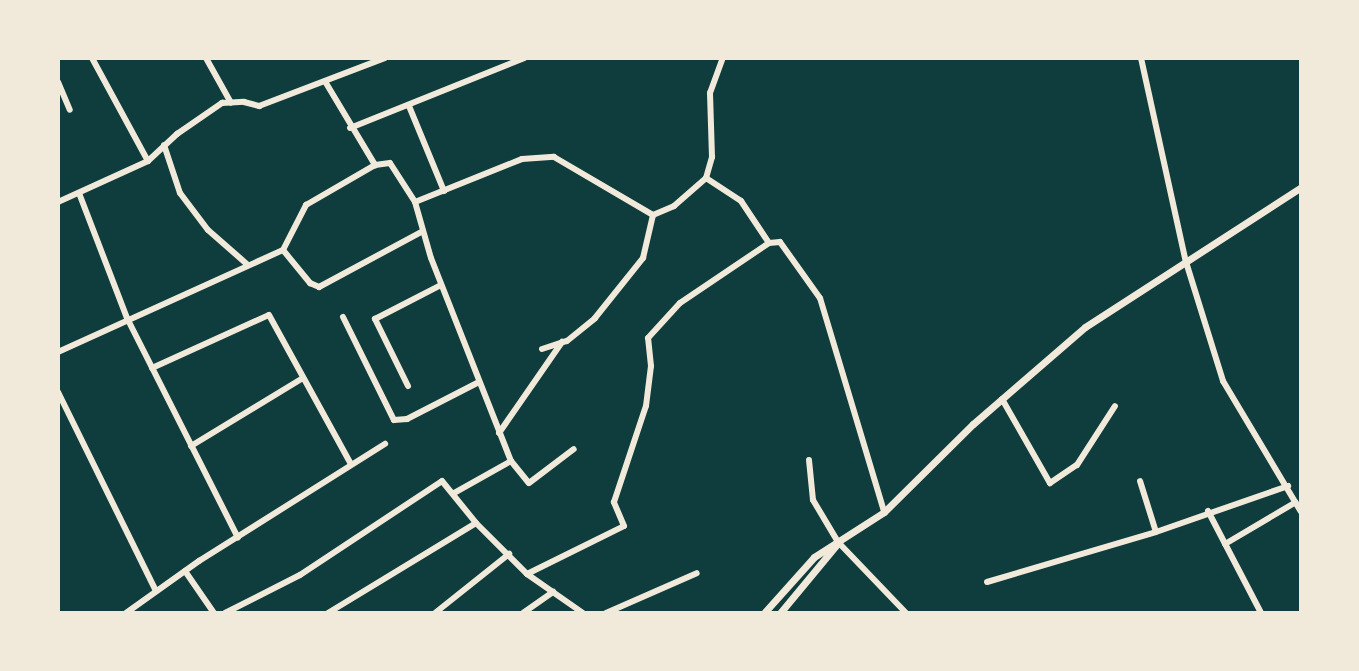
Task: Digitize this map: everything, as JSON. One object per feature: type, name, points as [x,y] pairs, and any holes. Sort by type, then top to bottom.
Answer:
[{"type":"street","points":[[92,58],[148,161]]},
{"type":"street","points":[[206,58],[231,103]]},
{"type":"street","points":[[58,202],[148,161],[164,145],[222,103],[259,106],[385,58]]},
{"type":"street","points":[[350,128],[524,58]]},
{"type":"street","points":[[653,215],[674,206],[706,178],[712,157],[710,93],[723,58]]},
{"type":"street","points":[[1141,58],[1186,262],[1223,381],[1301,512]]},
{"type":"street","points":[[58,82],[70,110]]},
{"type":"street","points":[[326,83],[350,128],[375,165]]},
{"type":"street","points":[[409,106],[444,191]]},
{"type":"street","points":[[164,145],[180,193],[208,230],[248,265]]},
{"type":"street","points":[[415,202],[522,159],[554,157],[653,215]]},
{"type":"street","points":[[58,342],[60,351],[127,318],[283,250],[306,205],[375,165],[390,163],[415,202],[441,285],[511,461],[529,483],[574,449]]},
{"type":"street","points":[[706,178],[741,201],[769,243]]},
{"type":"street","points":[[764,613],[814,557],[884,512],[973,424],[1085,327],[1301,187]]},
{"type":"street","points":[[79,193],[127,318],[238,538]]},
{"type":"street","points":[[542,349],[562,342],[595,318],[643,258],[653,215]]},
{"type":"street","points":[[283,250],[310,283],[319,287],[423,231]]},
{"type":"street","points":[[527,574],[624,526],[614,502],[646,406],[651,366],[648,338],[680,303],[769,243],[780,242],[820,298],[884,512]]},
{"type":"street","points":[[408,386],[375,319],[441,285]]},
{"type":"street","points":[[152,368],[269,315],[351,464]]},
{"type":"street","points":[[343,317],[394,420],[407,419],[479,382]]},
{"type":"street","points":[[499,433],[562,342]]},
{"type":"street","points":[[191,446],[303,378]]},
{"type":"street","points":[[58,392],[156,591]]},
{"type":"street","points":[[1002,399],[1050,483],[1077,465],[1115,406]]},
{"type":"street","points":[[126,613],[185,571],[385,444]]},
{"type":"street","points":[[809,460],[813,500],[838,542],[906,613]]},
{"type":"street","points":[[454,493],[511,461]]},
{"type":"street","points":[[225,613],[300,575],[442,481],[476,523],[527,574],[583,613]]},
{"type":"street","points":[[1140,481],[1156,532]]},
{"type":"street","points":[[987,582],[1156,532],[1208,511],[1301,487]]},
{"type":"street","points":[[1225,544],[1296,502]]},
{"type":"street","points":[[1208,511],[1261,613]]},
{"type":"street","points":[[328,613],[476,523]]},
{"type":"street","points":[[780,613],[823,565],[838,542]]},
{"type":"street","points":[[435,613],[509,554]]},
{"type":"street","points":[[185,571],[214,613]]},
{"type":"street","points":[[606,613],[697,573]]},
{"type":"street","points":[[523,613],[553,592]]}]
